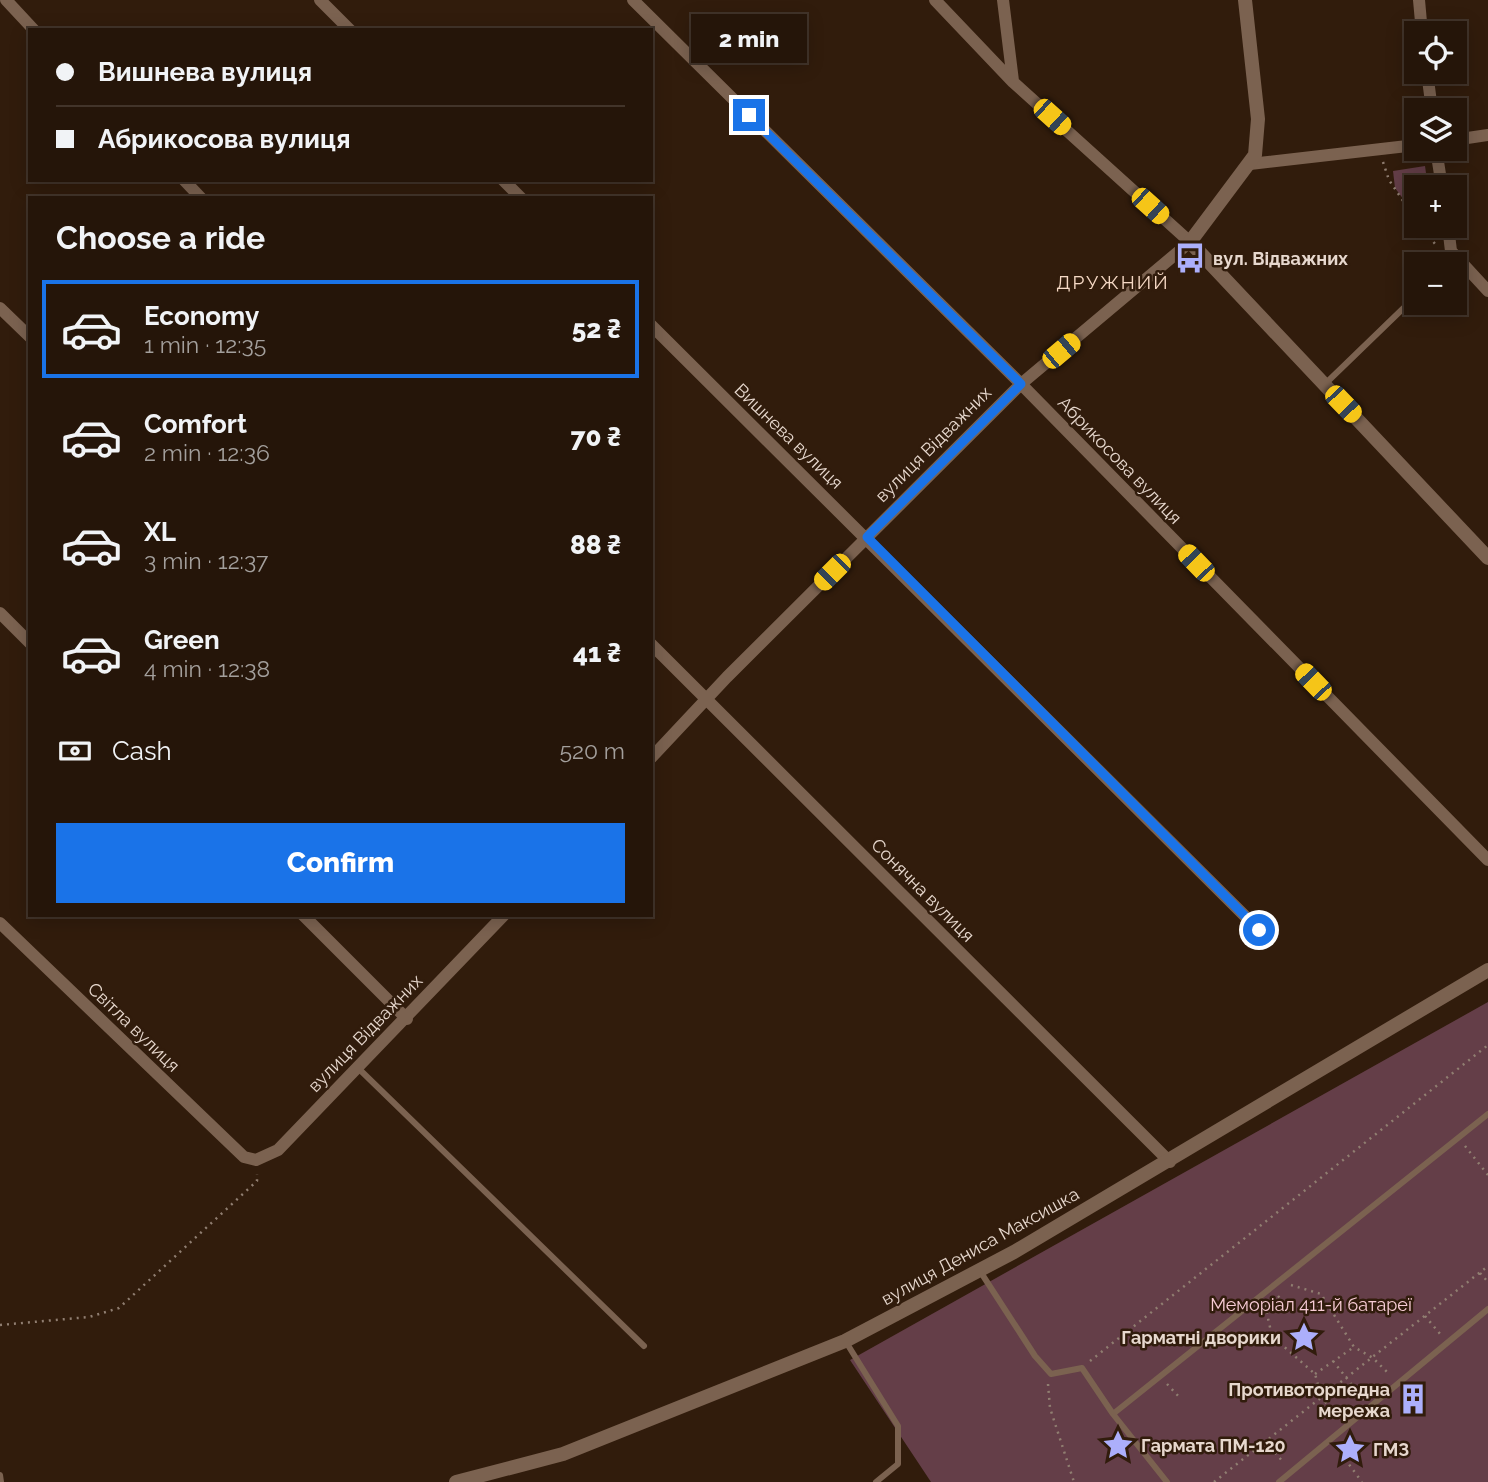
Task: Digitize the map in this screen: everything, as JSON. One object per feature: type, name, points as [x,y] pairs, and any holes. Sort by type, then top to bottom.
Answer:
[{"type":"street","points":[[6,0],[32,28]]},
{"type":"street","points":[[320,0],[348,28]]},
{"type":"street","name":"Абрикосова вулиця","points":[[633,0],[1021,384],[1488,860]]},
{"type":"street","points":[[935,0],[1013,82],[1190,242],[1488,558]]},
{"type":"street","points":[[1003,0],[1013,82]]},
{"type":"street","name":"вулиця Відважних","points":[[653,756],[706,699],[1021,384],[1190,242],[1250,164],[1258,141],[1245,0]]},
{"type":"street","points":[[1419,0],[1421,21]]},
{"type":"street","points":[[1467,138],[1488,135]]},
{"type":"street","points":[[1250,164],[1404,146]]},
{"type":"street","points":[[186,182],[199,196]]},
{"type":"street","points":[[505,182],[519,196]]},
{"type":"street","points":[[1467,273],[1488,291]]},
{"type":"street","points":[[0,307],[28,335]]},
{"type":"street","name":"Вишнева вулиця","points":[[653,327],[1259,930]]},
{"type":"street","points":[[0,613],[28,641]]},
{"type":"street","name":"Сонячна вулиця","points":[[653,646],[1170,1162]]},
{"type":"street","points":[[305,917],[407,1018]]},
{"type":"street","name":"вулиця Відважних","points":[[250,1158],[278,1150],[503,917]]},
{"type":"street","name":"Світла вулиця","points":[[0,923],[250,1158]]},
{"type":"street","name":"вулиця Дениса Максишка","points":[[456,1482],[563,1454],[845,1340],[980,1270],[1170,1162],[1488,970]]},
{"type":"lane","points":[[1324,385],[1404,308]]},
{"type":"lane","points":[[358,1068],[644,1346]]},
{"type":"lane","points":[[1113,1414],[1488,1114]]},
{"type":"lane","points":[[980,1270],[1035,1356],[1051,1374],[1082,1368],[1113,1414],[1167,1482]]},
{"type":"lane","points":[[1279,1482],[1344,1425],[1488,1309]]},
{"type":"lane","points":[[845,1340],[898,1426],[898,1464],[876,1482]]},
{"type":"lane","points":[[0,1475],[1,1482]]},
{"type":"path","points":[[1379,149],[1389,180],[1404,202]]},
{"type":"path","points":[[1082,1368],[1488,1045]]},
{"type":"path","points":[[1458,1138],[1488,1175]]},
{"type":"path","points":[[0,1325],[57,1317],[89,1317],[119,1308],[257,1181],[250,1158]]},
{"type":"path","points":[[1214,1482],[1488,1266]]},
{"type":"path","points":[[1480,1273],[1488,1282]]},
{"type":"path","points":[[1280,1281],[1321,1294],[1354,1347],[1373,1358],[1397,1383]]},
{"type":"path","points":[[1271,1288],[1288,1308]]},
{"type":"path","points":[[1262,1295],[1272,1336],[1315,1374],[1322,1398],[1344,1425]]},
{"type":"path","points":[[1425,1316],[1447,1342]]},
{"type":"path","points":[[1315,1374],[1354,1347]]},
{"type":"path","points":[[1333,1361],[1369,1406]]},
{"type":"path","points":[[1051,1374],[1048,1385],[1050,1408],[1074,1482]]},
{"type":"path","points":[[1160,1376],[1181,1399]]},
{"type":"path","points":[[1266,1442],[1291,1472]]},
{"type":"path","points":[[1345,1459],[1362,1482]]},
{"type":"green space","points":[[1425,166],[1426,175],[1404,175],[1404,200],[1395,188],[1393,171]]},
{"type":"green space","name":"Меморіал 411-й батареї","points":[[1488,1002],[1488,1482],[931,1482],[850,1360]]},
{"type":"place","name":"вул. Відважних","points":[[1190,258]]},
{"type":"place","name":"Гарматні дворики","points":[[1304,1337]]},
{"type":"place","name":"Противоторпедна мережа","points":[[1413,1399]]},
{"type":"place","name":"Гармата ПМ-120","points":[[1118,1445]]},
{"type":"place","name":"ГМЗ","points":[[1350,1449]]},
{"type":"district","name":"ДРУЖНИЙ","points":[[1113,282]]},
{"type":"route","points":[[749,115],[1021,384],[867,537],[1259,930]]}]
